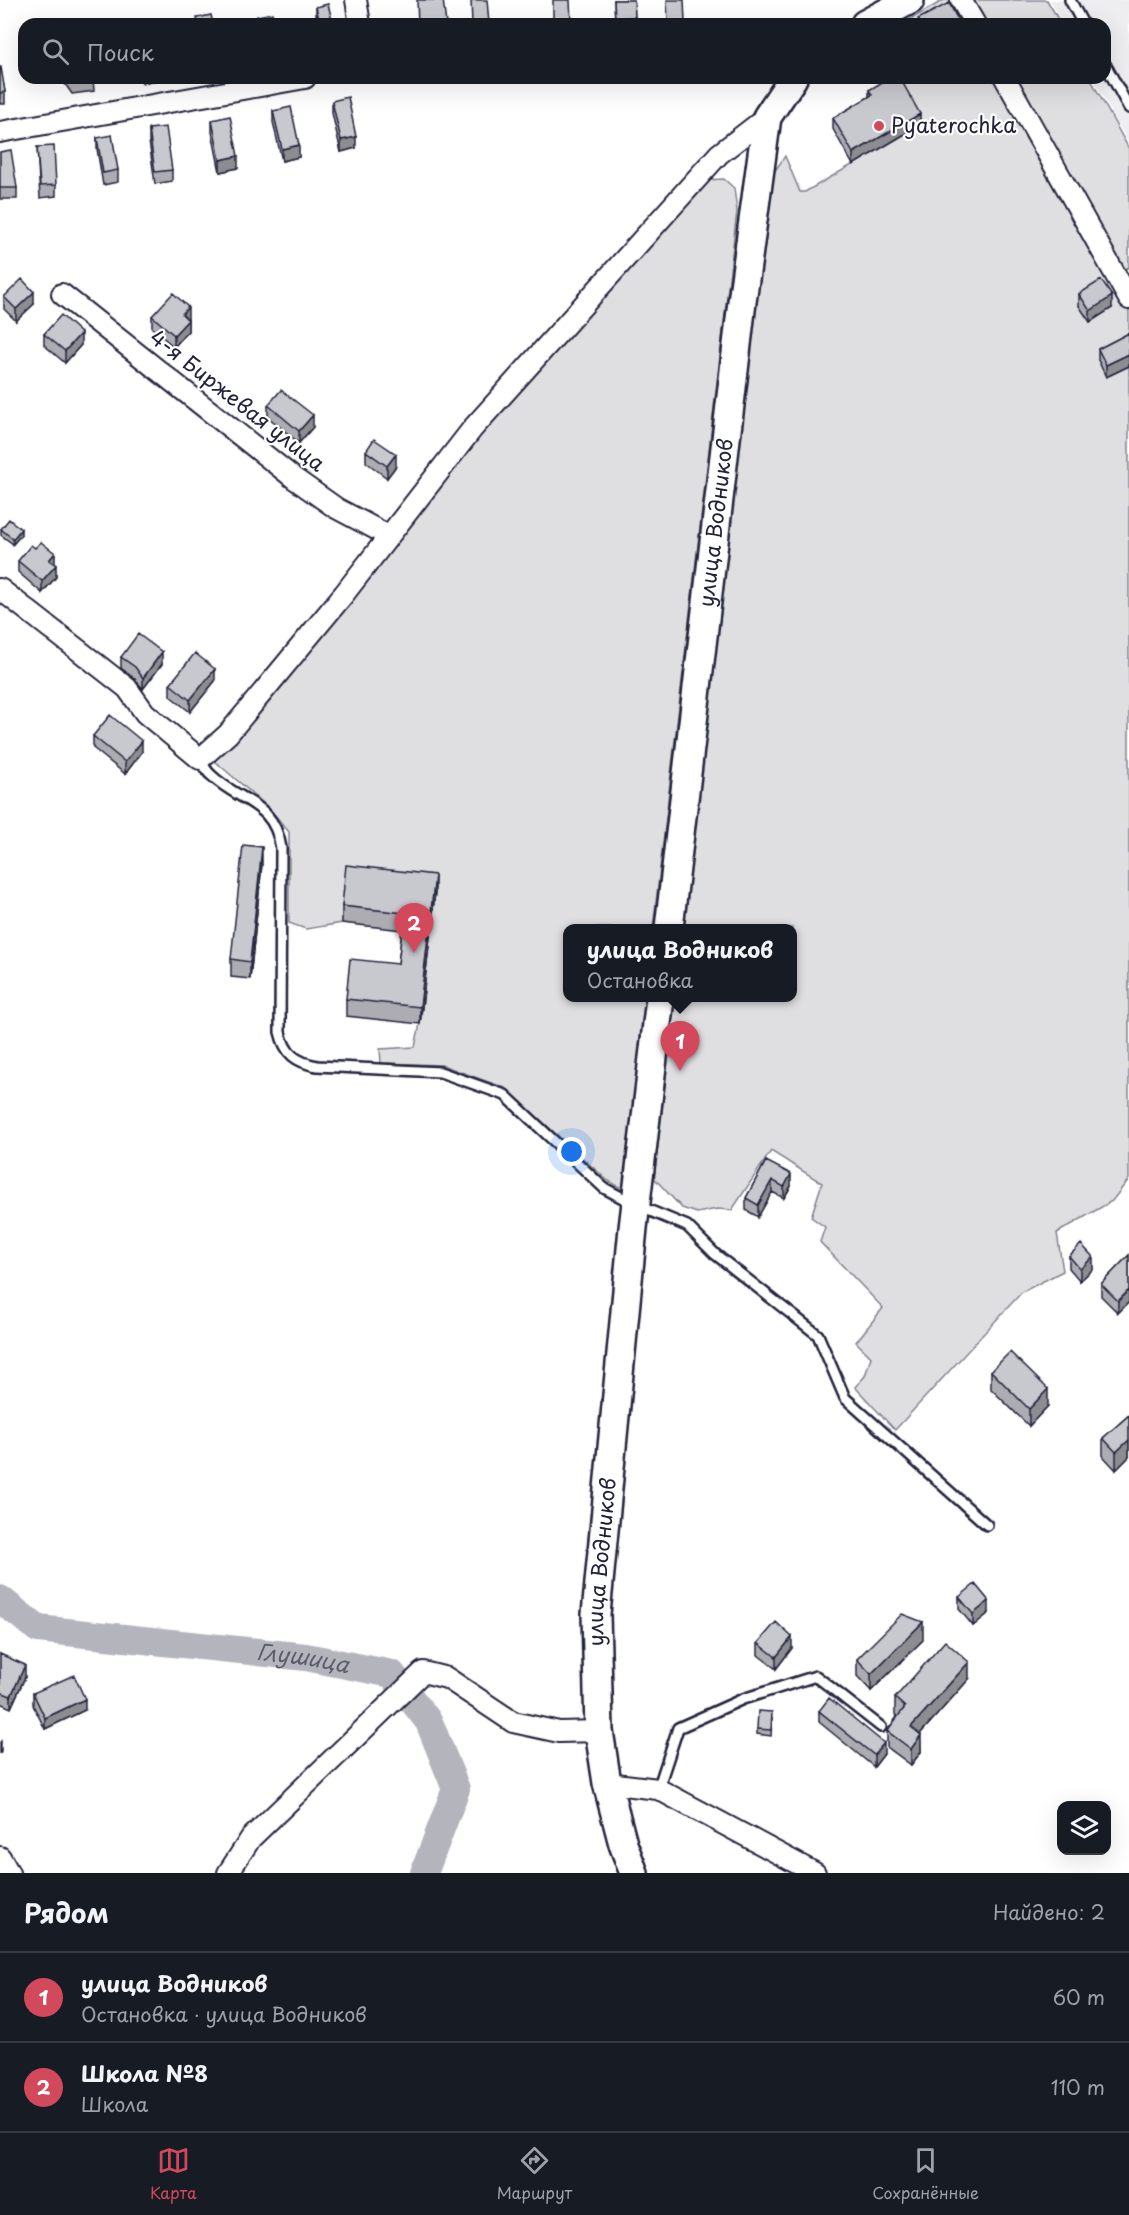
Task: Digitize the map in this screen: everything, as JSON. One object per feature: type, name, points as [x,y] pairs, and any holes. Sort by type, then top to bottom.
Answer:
[{"type":"main road","points":[[876,18],[910,0]]},
{"type":"main road","points":[[767,117],[789,84]]},
{"type":"main road","name":"улица Водников","points":[[669,924],[742,302],[767,117]]},
{"type":"main road","name":"улица Водников","points":[[634,1873],[623,1844],[608,1783],[599,1731],[598,1587],[636,1205],[660,1002]]},
{"type":"street","points":[[356,0],[359,18]]},
{"type":"street","points":[[961,0],[972,18]]},
{"type":"street","points":[[0,132],[271,84]]},
{"type":"street","points":[[1008,84],[1129,299]]},
{"type":"street","points":[[0,589],[127,687],[146,713],[200,759],[228,734],[390,536],[473,428],[691,183],[719,154],[767,117]]},
{"type":"street","name":"4-я Биржевая улица","points":[[62,294],[295,479],[336,508],[390,536]]},
{"type":"street","points":[[228,1873],[251,1838],[423,1672],[447,1678],[513,1722],[559,1732],[599,1731]]},
{"type":"street","points":[[608,1783],[658,1789],[815,1873]]},
{"type":"street","points":[[0,1857],[9,1873]]},
{"type":"lane","points":[[1070,0],[1080,18]]},
{"type":"lane","points":[[1111,75],[1129,108]]},
{"type":"lane","points":[[200,759],[210,775],[271,818],[278,831],[280,848],[280,1032],[283,1045],[292,1057],[303,1063],[317,1066],[440,1072],[505,1095],[604,1188],[636,1205],[687,1226],[715,1254],[818,1335],[845,1398],[987,1525]]},
{"type":"lane","points":[[658,1789],[678,1728],[743,1699],[816,1676],[881,1727]]},
{"type":"shaded area","points":[[944,0],[951,0],[962,18],[912,18]]},
{"type":"shaded area","points":[[968,0],[1047,0],[1058,18],[978,18]]},
{"type":"shaded area","points":[[1050,0],[1129,0],[1129,144],[1096,84],[1111,84],[1111,18],[1060,18]]},
{"type":"shaded area","points":[[900,84],[998,84],[1129,312],[1129,1179],[1112,1201],[1057,1233],[1063,1271],[1022,1292],[895,1430],[855,1387],[865,1376],[871,1357],[856,1342],[883,1308],[820,1242],[825,1227],[811,1217],[822,1183],[771,1151],[732,1210],[717,1209],[697,1213],[682,1208],[654,1178],[675,1002],[797,1002],[797,924],[683,924],[766,200],[772,175],[785,156],[800,192],[805,192],[923,124]]},
{"type":"shaded area","points":[[1015,84],[1093,84],[1129,149],[1129,267],[1122,271]]},
{"type":"shaded area","points":[[724,179],[734,188],[737,211],[653,924],[563,924],[563,1002],[645,1002],[623,1189],[607,1180],[505,1088],[442,1065],[381,1063],[380,1049],[415,1047],[420,1024],[435,892],[346,883],[342,923],[306,929],[289,923],[289,832],[269,808],[210,757],[480,431],[705,180]]},
{"type":"building","points":[[417,0],[443,0],[445,18],[418,18]]},
{"type":"building","points":[[471,0],[487,0],[488,18],[472,18]]},
{"type":"building","points":[[553,0],[570,0],[571,18],[553,18]]},
{"type":"building","points":[[614,0],[634,0],[635,17],[615,18]]},
{"type":"building","points":[[667,0],[684,0],[685,18],[668,18]]},
{"type":"building","points":[[949,3],[957,18],[920,18]]},
{"type":"building","points":[[328,4],[332,18],[319,18],[316,7]]},
{"type":"building","points":[[272,13],[273,18],[258,18],[257,16]]},
{"type":"building","points":[[0,67],[5,92],[0,93]]},
{"type":"building","points":[[879,84],[903,84],[920,114],[853,153],[833,118],[872,95],[869,90]]},
{"type":"building","points":[[348,97],[356,137],[341,140],[332,101]]},
{"type":"building","points":[[291,107],[299,145],[282,149],[273,111]]},
{"type":"building","points":[[230,116],[238,156],[220,160],[212,120]]},
{"type":"building","points":[[166,127],[172,170],[155,172],[149,129]]},
{"type":"building","points":[[112,135],[118,170],[103,173],[97,138]]},
{"type":"building","points":[[54,146],[56,185],[40,186],[37,147]]},
{"type":"building","points":[[11,150],[17,188],[0,188],[0,152]]},
{"type":"building","points":[[22,279],[34,292],[16,309],[4,297]]},
{"type":"building","points":[[1101,280],[1112,296],[1090,311],[1079,294]]},
{"type":"building","points":[[173,293],[188,307],[182,314],[188,320],[174,335],[152,316]]},
{"type":"building","points":[[61,315],[81,333],[65,351],[44,334]]},
{"type":"building","points":[[1129,333],[1129,354],[1106,365],[1098,349]]},
{"type":"building","points":[[281,390],[313,415],[299,431],[268,405]]},
{"type":"building","points":[[374,439],[396,454],[387,466],[366,451]]},
{"type":"building","points":[[9,519],[21,529],[13,539],[1,529]]},
{"type":"building","points":[[41,542],[55,553],[49,560],[56,565],[42,581],[18,561],[31,545],[35,548]]},
{"type":"building","points":[[138,634],[162,652],[143,678],[135,667],[121,657]]},
{"type":"building","points":[[195,653],[215,669],[190,700],[170,684]]},
{"type":"building","points":[[110,715],[142,741],[125,762],[93,736]]},
{"type":"building","points":[[243,845],[262,847],[250,962],[231,959]]},
{"type":"building","points":[[346,865],[435,875],[420,1007],[346,999],[350,959],[398,964],[404,913],[342,906]]},
{"type":"building","points":[[766,1161],[791,1174],[784,1187],[772,1180],[758,1205],[746,1198]]},
{"type":"building","points":[[1081,1244],[1093,1257],[1080,1269],[1069,1256]]},
{"type":"building","points":[[1129,1255],[1129,1290],[1118,1301],[1101,1284]]},
{"type":"building","points":[[1010,1352],[1048,1389],[1029,1409],[991,1371]]},
{"type":"building","points":[[1129,1415],[1129,1440],[1116,1452],[1103,1438]]},
{"type":"building","points":[[975,1584],[989,1601],[973,1614],[959,1597]]},
{"type":"building","points":[[902,1614],[923,1622],[871,1674],[857,1659]]},
{"type":"building","points":[[776,1622],[792,1637],[776,1657],[758,1643]]},
{"type":"building","points":[[945,1641],[969,1662],[911,1727],[921,1735],[911,1749],[887,1731],[905,1707],[895,1698]]},
{"type":"building","points":[[0,1654],[25,1665],[11,1696],[0,1692]]},
{"type":"building","points":[[74,1675],[85,1699],[45,1718],[33,1693]]},
{"type":"building","points":[[829,1698],[884,1743],[874,1755],[819,1711]]},
{"type":"building","points":[[758,1711],[772,1712],[771,1730],[757,1729]]},
{"type":"waterway","name":"Глушица","points":[[0,1599],[38,1629],[306,1657],[392,1674],[429,1722],[456,1789],[424,1873]]},
{"type":"place","name":"Pyaterochka","points":[[879,126]]},
{"type":"place","name":"Школа №8","points":[[414,953]]},
{"type":"place","name":"улица Водников","points":[[680,1071]]}]
